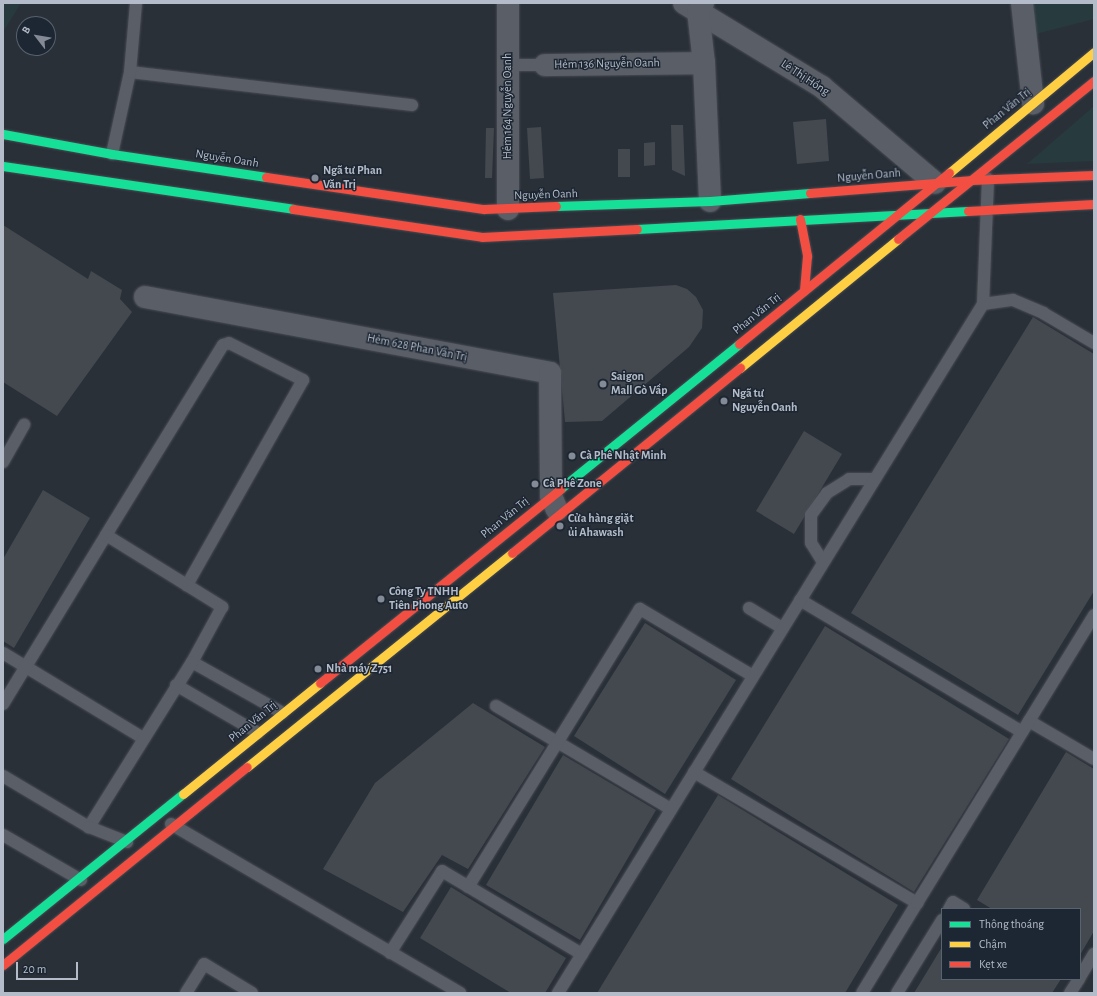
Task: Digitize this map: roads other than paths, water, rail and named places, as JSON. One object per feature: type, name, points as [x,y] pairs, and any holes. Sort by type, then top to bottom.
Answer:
[{"type":"main road","name":"Phan Văn Trị","points":[[3,965],[174,827],[555,505],[804,291],[1094,52]]},
{"type":"main road","name":"Phan Văn Trị","points":[[3,939],[283,713],[555,505],[932,212],[1094,81]]},
{"type":"main road","name":"Nguyễn Oanh","points":[[3,134],[110,161],[477,208],[508,209],[710,201],[972,180],[1094,175]]},
{"type":"main road","points":[[106,182],[110,161]]},
{"type":"main road","points":[[3,166],[482,236],[1094,204]]},
{"type":"main road","points":[[800,219],[808,266],[804,291]]},
{"type":"street","name":"Hẻm 164 Nguyễn Oanh","points":[[508,3],[508,209]]},
{"type":"street","points":[[1022,3],[1033,103]]},
{"type":"street","points":[[695,6],[704,63],[710,201]]},
{"type":"street","name":"Lê Thị Hồng","points":[[695,6],[822,87],[935,183]]},
{"type":"street","name":"Hẻm 136 Nguyễn Oanh","points":[[546,65],[704,63]]},
{"type":"street","name":"Hẻm 628 Phan Văn Trị","points":[[145,297],[550,373],[555,505]]},
{"type":"lane","points":[[110,161],[130,72],[135,4]]},
{"type":"lane","name":"Hẻm 136 Nguyễn Oanh","points":[[509,65],[546,65]]},
{"type":"lane","points":[[130,72],[412,104]]},
{"type":"lane","points":[[558,993],[983,304],[988,179]]},
{"type":"lane","points":[[983,304],[1013,300],[1043,313],[1094,343]]},
{"type":"lane","points":[[3,704],[223,345],[229,343],[303,380],[187,586]]},
{"type":"lane","points":[[3,462],[24,425]]},
{"type":"lane","points":[[823,562],[811,543],[811,514],[827,493],[849,478],[874,479]]},
{"type":"lane","points":[[89,827],[176,685],[192,662],[222,607],[106,534]]},
{"type":"lane","points":[[800,600],[1022,732]]},
{"type":"lane","points":[[749,608],[782,628]]},
{"type":"lane","points":[[468,887],[640,609],[753,676]]},
{"type":"lane","points":[[862,993],[1094,614]]},
{"type":"lane","points":[[3,652],[143,738]]},
{"type":"lane","points":[[192,662],[283,713]]},
{"type":"lane","points":[[176,685],[258,733]]},
{"type":"lane","points":[[496,706],[671,809]]},
{"type":"lane","points":[[1029,721],[1094,759]]},
{"type":"lane","points":[[694,772],[917,903]]},
{"type":"lane","points":[[3,776],[89,827],[125,841],[141,853]]},
{"type":"lane","points":[[161,812],[174,827],[460,993]]},
{"type":"lane","points":[[3,835],[78,878],[95,891]]},
{"type":"lane","points":[[390,953],[442,871],[582,954]]},
{"type":"lane","points":[[950,908],[953,902],[962,908]]},
{"type":"lane","points":[[896,993],[941,922]]},
{"type":"lane","points":[[1081,975],[1094,954]]},
{"type":"lane","points":[[186,993],[204,964],[252,993]]},
{"type":"lane","points":[[1070,993],[1078,980]]},
{"type":"place","name":"Ngã tư Phan Văn Trị","points":[[315,178]]},
{"type":"place","name":"Saigon Mall Gò Vấp","points":[[603,384]]},
{"type":"place","name":"Ngã tư Nguyễn Oanh","points":[[724,401]]},
{"type":"place","name":"Cà Phê Nhật Minh","points":[[572,456]]},
{"type":"place","name":"Cà Phê Zone","points":[[535,484]]},
{"type":"place","name":"Cửa hàng giặt ủi Ahawash","points":[[560,526]]},
{"type":"place","name":"Công Ty TNHH Tiên Phong Auto","points":[[381,599]]},
{"type":"place","name":"Nhà máy Z751","points":[[318,669]]}]
